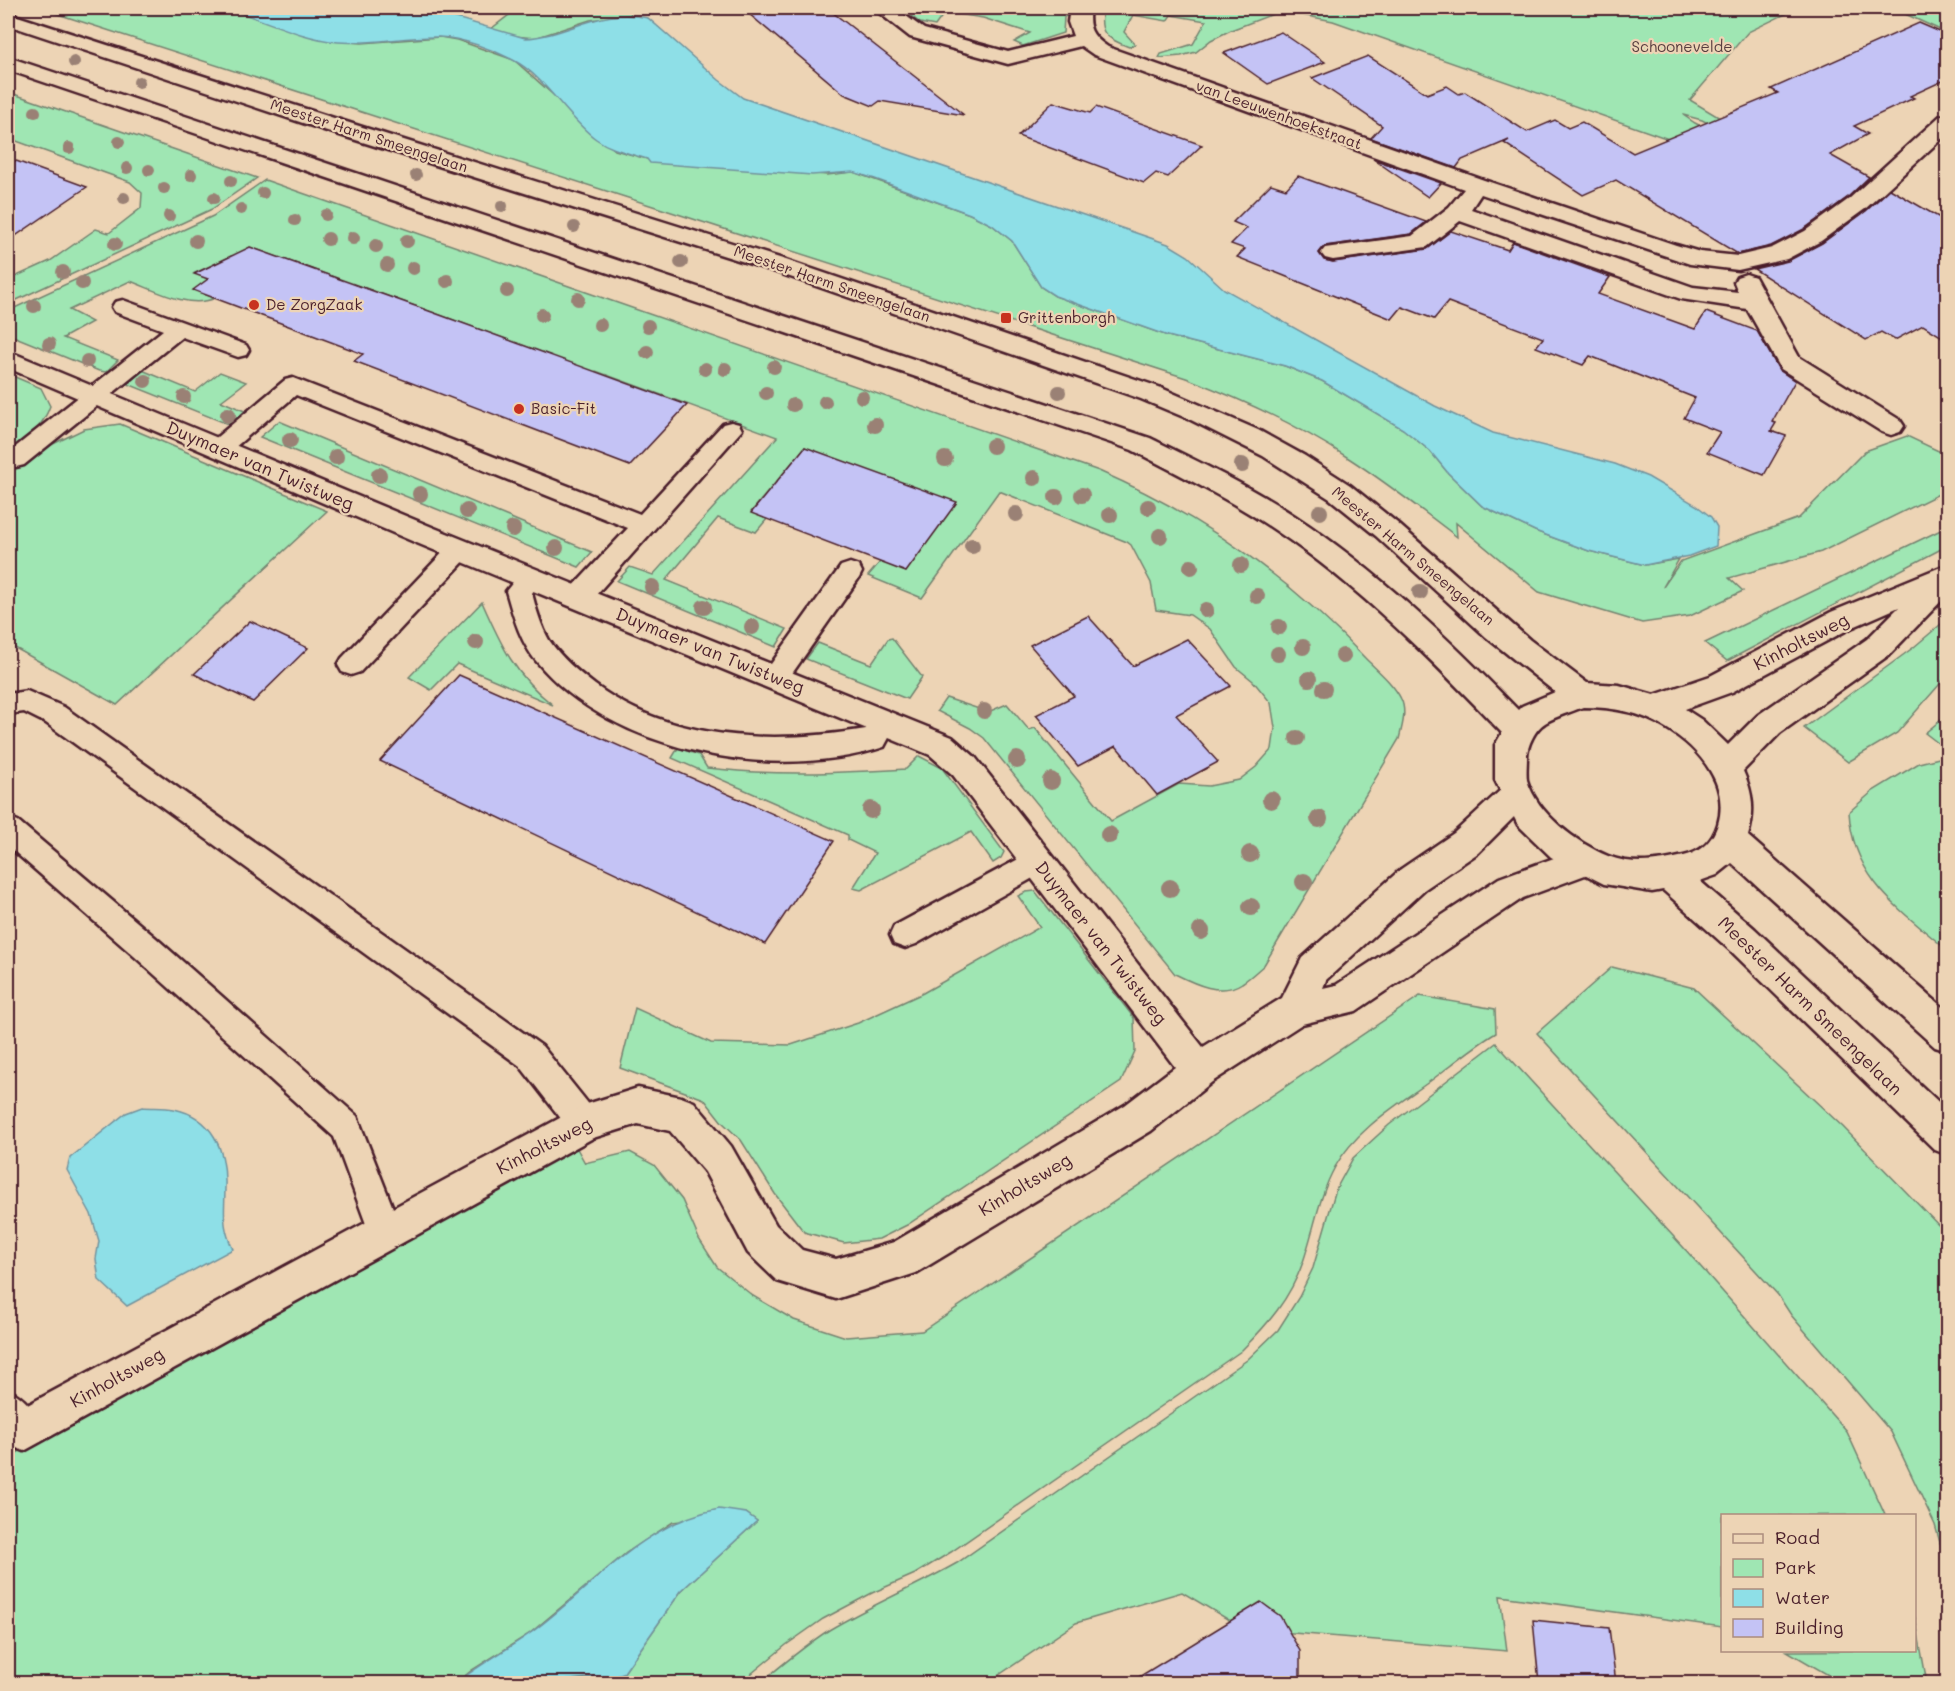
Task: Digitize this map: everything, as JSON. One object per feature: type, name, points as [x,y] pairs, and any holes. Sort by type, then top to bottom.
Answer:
[{"type":"street","points":[[883,8],[917,33],[1008,58],[1084,39],[1077,25],[1080,8]]},
{"type":"street","name":"Meester Harm Smeengelaan","points":[[8,19],[332,125],[778,265],[1199,412],[1260,442],[1340,492],[1475,607],[1518,647],[1581,695]]},
{"type":"street","name":"van Leeuwenhoekstraat","points":[[1084,39],[1113,55],[1476,185],[1698,259],[1738,263],[1779,254],[1813,236],[1857,204],[1947,121]]},
{"type":"street","points":[[8,63],[1141,444],[1224,486],[1312,542],[1363,582],[1423,636],[1466,676],[1518,730]]},
{"type":"street","points":[[1333,253],[1419,242],[1457,212],[1476,185]]},
{"type":"street","points":[[1457,212],[1690,294],[1755,302]]},
{"type":"street","points":[[1738,263],[1755,302],[1790,363],[1891,426]]},
{"type":"street","name":"Duymaer van Twistweg","points":[[8,359],[578,598],[941,746],[956,757],[1199,1070]]},
{"type":"street","name":"Kinholtsweg","points":[[1654,707],[1721,684],[1841,620],[1947,575]]},
{"type":"street","name":"Kinholtsweg","points":[[1726,767],[1769,724],[1878,647],[1947,575]]},
{"type":"street","points":[[1581,695],[1617,697],[1654,707],[1676,718],[1696,733],[1713,749],[1726,767],[1734,786],[1738,805],[1737,823],[1730,840],[1707,864],[1690,872],[1671,876],[1627,876],[1584,861],[1561,848],[1542,832],[1527,815],[1516,795],[1510,778],[1511,745],[1518,730],[1528,717],[1561,699],[1581,695]]},
{"type":"street","points":[[1295,1009],[1314,969],[1413,879],[1466,843],[1516,795]]},
{"type":"street","points":[[1730,840],[1947,1035]]},
{"type":"street","name":"Kinholtsweg","points":[[16,1419],[385,1231],[584,1123],[638,1106],[681,1115],[718,1159],[762,1239],[791,1267],[836,1279],[902,1259],[1138,1118],[1199,1070],[1295,1009],[1343,1000],[1511,888],[1584,861]]},
{"type":"street","name":"Meester Harm Smeengelaan","points":[[1671,876],[1743,940],[1947,1137]]},
{"type":"lane","points":[[123,307],[238,350]]},
{"type":"lane","points":[[16,459],[96,397],[177,329]]},
{"type":"lane","points":[[219,448],[293,385],[644,525]]},
{"type":"lane","points":[[578,598],[731,430]]},
{"type":"lane","points":[[351,665],[460,549]]},
{"type":"lane","points":[[775,678],[850,572]]},
{"type":"lane","points":[[531,578],[519,591],[528,624],[545,653],[570,682],[616,711],[675,736],[724,747],[807,749],[874,739],[884,723]]},
{"type":"lane","points":[[8,704],[27,701],[56,716],[531,1056],[584,1123]]},
{"type":"lane","points":[[8,829],[145,947],[346,1127],[385,1231]]},
{"type":"lane","points":[[905,935],[1037,861]]},
{"type":"green space","points":[[39,8],[224,8],[336,41],[362,43],[440,37],[457,40],[514,60],[615,150],[647,159],[827,175],[853,172],[970,214],[992,225],[1012,241],[1041,287],[1055,296],[1168,336],[1285,366],[1322,381],[1403,429],[1430,451],[1448,473],[1482,506],[1535,531],[1589,551],[1645,565],[1679,559],[1663,587],[1681,561],[1799,518],[1865,451],[1907,436],[1947,455],[1947,490],[1821,552],[1729,578],[1743,591],[1690,616],[1642,623],[1539,592],[1456,523],[1457,537],[1391,487],[1331,447],[1270,414],[1186,378]]},
{"type":"green space","points":[[518,8],[633,8],[630,15],[590,20],[535,38],[514,36],[491,29]]},
{"type":"green space","points":[[901,8],[1073,8],[1072,14],[1064,17],[1063,33],[1023,46],[1014,42],[1030,33],[983,18],[945,12],[935,26],[920,23]]},
{"type":"green space","name":"Schoonevelde","points":[[1103,8],[1798,8],[1748,32],[1690,100],[1817,176],[1808,175],[1702,120],[1683,115],[1830,194],[1333,21],[1281,11],[1231,30],[1211,40],[1196,52],[1159,58],[1161,54],[1193,44],[1206,21],[1171,15],[1167,21],[1133,15],[1124,32],[1135,44],[1129,47],[1114,41],[1105,34],[1102,23]]},
{"type":"green space","points":[[1892,8],[1947,8],[1947,33]]},
{"type":"green space","points":[[8,92],[257,178],[212,209],[8,304],[8,280],[50,261],[96,229],[109,233],[141,208],[142,193],[130,182],[8,138]]},
{"type":"green space","points":[[265,180],[1099,471],[1136,488],[1208,528],[1275,575],[1306,601],[1385,677],[1401,699],[1404,714],[1399,739],[1264,965],[1242,983],[1225,989],[1208,988],[1175,974],[984,738],[937,711],[946,698],[988,712],[1007,704],[1029,730],[1035,728],[1111,821],[1179,784],[1209,786],[1239,780],[1256,767],[1272,749],[1275,728],[1271,703],[1253,681],[1236,667],[1210,629],[1190,615],[1156,610],[1151,583],[1131,545],[1127,542],[999,491],[922,598],[868,576],[880,562],[805,447],[751,512],[767,519],[756,532],[718,518],[666,580],[787,629],[776,647],[617,581],[630,567],[653,575],[777,437],[596,371],[586,381],[542,352],[363,287],[308,333],[336,278],[250,247],[236,257],[231,256],[195,273],[208,279],[194,290],[215,298],[194,302],[183,300],[130,281],[69,310],[92,322],[63,338],[118,360],[106,372],[8,334],[8,311],[213,216]]},
{"type":"green space","points":[[142,370],[195,392],[220,372],[246,382],[221,401],[247,412],[230,425],[128,384]]},
{"type":"green space","points":[[8,374],[41,388],[50,406],[38,428],[8,456]]},
{"type":"green space","points":[[279,421],[592,552],[579,567],[260,437]]},
{"type":"green space","points":[[120,424],[327,511],[117,705],[8,644],[8,458],[24,464],[51,445],[84,429]]},
{"type":"green space","points":[[1947,527],[1947,546],[1727,661],[1705,643]]},
{"type":"green space","points":[[482,602],[510,659],[529,683],[553,705],[457,664],[431,690],[409,677]]},
{"type":"green space","points":[[1947,619],[1947,676],[1897,733],[1848,762],[1804,728],[1914,647]]},
{"type":"green space","points":[[892,638],[922,677],[907,699],[806,659],[818,643],[871,664],[888,639]]},
{"type":"green space","points":[[1947,715],[1947,741],[1938,743],[1925,733]]},
{"type":"green space","points":[[678,748],[699,755],[707,768],[782,773],[906,769],[919,756],[942,768],[1004,852],[1001,858],[993,863],[971,832],[861,890],[853,888],[875,853],[848,840],[848,835],[672,758]]},
{"type":"green space","points":[[1948,756],[1947,950],[1882,892],[1860,857],[1852,836],[1849,812],[1873,791],[1919,763]]},
{"type":"green space","points":[[1035,891],[1134,1018],[1135,1051],[1121,1082],[907,1225],[879,1239],[844,1243],[804,1232],[775,1194],[741,1140],[722,1122],[704,1099],[620,1068],[635,1008],[711,1043],[791,1045],[858,1023],[923,993],[1040,927],[1018,896]]},
{"type":"green space","points":[[1612,967],[1694,988],[1843,1127],[1947,1234],[1947,1567],[1935,1525],[1891,1432],[1791,1315],[1778,1295],[1537,1033]]},
{"type":"green space","points":[[1420,996],[1495,1009],[1496,1033],[1379,1118],[1344,1153],[1329,1178],[1303,1262],[1292,1288],[1269,1321],[1241,1351],[951,1552],[915,1574],[872,1593],[823,1619],[786,1645],[740,1683],[547,1683],[606,1678],[623,1674],[681,1591],[757,1521],[746,1513],[673,1522],[626,1553],[529,1634],[472,1670],[456,1683],[8,1683],[8,1458],[152,1375],[575,1145],[585,1163],[630,1152],[654,1165],[682,1200],[699,1239],[717,1267],[753,1296],[794,1320],[846,1337],[922,1331]]},
{"type":"green space","points":[[1496,1043],[1684,1248],[1847,1432],[1885,1514],[1721,1514],[1721,1627],[1500,1596],[1507,1651],[1244,1629],[1182,1592],[1076,1623],[987,1683],[759,1684],[829,1630],[957,1563],[1247,1360],[1278,1330],[1299,1297],[1313,1268],[1336,1189],[1353,1158],[1389,1125]]},
{"type":"green space","points":[[1916,1622],[1927,1683],[1842,1683],[1789,1652],[1916,1652]]},
{"type":"water","points":[[224,8],[422,8],[525,38],[541,36],[615,16],[631,15],[648,18],[743,98],[1168,244],[1188,256],[1224,289],[1435,406],[1493,433],[1615,464],[1648,477],[1696,505],[1711,517],[1717,527],[1716,546],[1689,556],[1645,565],[1589,551],[1535,531],[1482,506],[1448,473],[1430,451],[1403,429],[1322,381],[1285,366],[1168,336],[1055,296],[1041,287],[1012,241],[992,225],[970,214],[875,179],[853,172],[812,175],[650,163],[647,159],[614,149],[596,139],[525,67],[486,48],[457,39],[439,37],[363,42],[323,40]]},
{"type":"water","points":[[142,1107],[170,1108],[187,1113],[208,1127],[220,1148],[223,1160],[225,1225],[233,1249],[127,1306],[99,1280],[96,1259],[99,1241],[91,1214],[67,1170],[70,1158],[126,1113]]},
{"type":"water","points":[[719,1509],[746,1513],[757,1521],[681,1591],[623,1674],[610,1678],[594,1677],[547,1683],[456,1683],[529,1634],[641,1543],[665,1528]]},
{"type":"building","points":[[742,8],[827,8],[964,115],[880,101],[873,106],[844,94]]},
{"type":"building","points":[[1919,23],[1947,35],[1947,79],[1910,96],[1914,98],[1854,126],[1868,134],[1830,155],[1869,177],[1848,197],[1804,229],[1771,246],[1738,254],[1616,180],[1583,195],[1504,143],[1509,140],[1462,160],[1456,168],[1371,138],[1382,126],[1312,78],[1368,56],[1427,94],[1447,86],[1459,94],[1465,92],[1527,132],[1555,120],[1568,128],[1582,122],[1633,153],[1778,93],[1771,89]]},
{"type":"building","points":[[1281,32],[1325,62],[1268,84],[1224,53]]},
{"type":"building","points":[[1053,102],[1090,113],[1096,107],[1202,145],[1168,177],[1156,173],[1144,183],[1018,136]]},
{"type":"building","points":[[8,158],[87,187],[8,241]]},
{"type":"building","points":[[1373,159],[1441,183],[1428,197]]},
{"type":"building","points":[[1298,176],[1426,222],[1411,234],[1325,246],[1319,253],[1324,260],[1333,262],[1427,249],[1451,231],[1508,250],[1513,242],[1610,277],[1598,294],[1695,329],[1706,312],[1757,331],[1779,370],[1795,381],[1772,422],[1776,423],[1771,431],[1786,436],[1764,475],[1707,452],[1720,432],[1684,418],[1695,398],[1590,356],[1583,365],[1536,347],[1543,338],[1448,302],[1434,319],[1402,307],[1392,319],[1237,257],[1245,249],[1231,244],[1247,228],[1233,222],[1271,184],[1286,189]]},
{"type":"building","points":[[1890,189],[1947,222],[1947,340],[1923,325],[1895,340],[1881,332],[1866,340],[1754,269],[1788,261],[1822,243],[1866,211]]},
{"type":"building","points":[[250,247],[687,405],[630,466],[354,361],[363,354],[193,290],[208,279],[194,274]]},
{"type":"building","points":[[805,447],[957,502],[906,572],[751,513]]},
{"type":"building","points":[[1088,616],[1133,666],[1187,639],[1231,686],[1176,715],[1218,762],[1157,795],[1116,746],[1078,766],[1036,715],[1074,696],[1030,645]]},
{"type":"building","points":[[250,621],[308,648],[253,702],[194,674]]},
{"type":"building","points":[[459,675],[834,841],[765,944],[380,761]]},
{"type":"building","points":[[1261,1602],[1280,1616],[1300,1651],[1300,1683],[1129,1683]]},
{"type":"building","points":[[1533,1620],[1609,1628],[1616,1683],[1539,1683]]},
{"type":"place","name":"De ZorgZaak","points":[[254,305]]},
{"type":"place","name":"Grittenborgh","points":[[1006,318]]},
{"type":"place","name":"Basic-Fit","points":[[519,409]]}]
